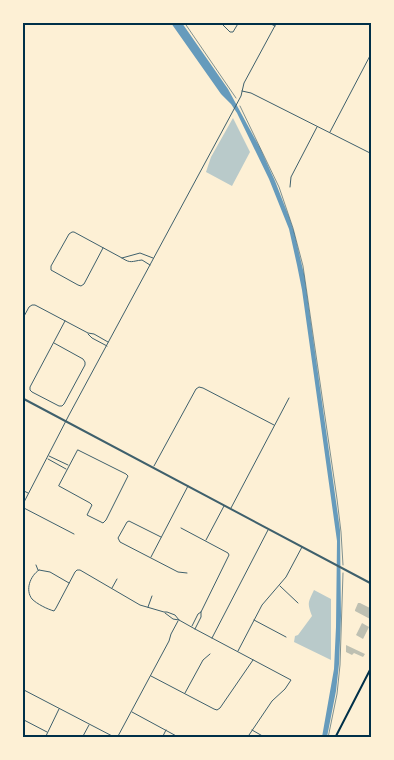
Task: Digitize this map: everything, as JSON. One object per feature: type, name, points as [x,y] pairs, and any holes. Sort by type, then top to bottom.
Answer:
[{"type":"main road","points":[[335,738],[372,666]]},
{"type":"street","points":[[220,22],[230,32],[233,32],[239,22]]},
{"type":"street","points":[[267,22],[274,26]]},
{"type":"street","points":[[74,534],[22,506],[234,110],[244,83],[276,23]]},
{"type":"street","points":[[330,132],[372,52]]},
{"type":"street","points":[[242,91],[318,126],[372,154]]},
{"type":"street","points":[[290,187],[291,177],[318,126]]},
{"type":"street","points":[[103,248],[84,284],[81,286],[51,269],[69,234],[72,232],[103,248],[122,258],[129,262],[142,260],[150,265]]},
{"type":"street","points":[[122,258],[140,253],[154,259]]},
{"type":"street","points":[[22,320],[32,305],[109,342]]},
{"type":"street","points":[[54,344],[83,359],[85,362],[62,406],[32,392],[30,387],[65,321]]},
{"type":"street","points":[[88,333],[107,346]]},
{"type":"street","points":[[153,467],[196,389],[199,387],[274,425]]},
{"type":"street","points":[[22,398],[342,566],[372,584]]},
{"type":"street","points":[[231,509],[289,398]]},
{"type":"street","points":[[78,450],[128,476],[103,523],[87,515],[92,505],[90,503],[59,486],[69,466],[78,450]]},
{"type":"street","points":[[49,456],[69,466]]},
{"type":"street","points":[[47,459],[67,470]]},
{"type":"street","points":[[59,466],[61,462]]},
{"type":"street","points":[[150,558],[188,486]]},
{"type":"street","points":[[22,490],[29,494]]},
{"type":"street","points":[[205,541],[224,505]]},
{"type":"street","points":[[161,537],[129,521],[118,538],[120,542],[150,558],[178,572],[187,573]]},
{"type":"street","points":[[181,528],[229,555],[201,612],[191,626]]},
{"type":"street","points":[[212,638],[269,528]]},
{"type":"street","points":[[237,652],[264,602],[286,577],[302,546]]},
{"type":"street","points":[[36,565],[39,570]]},
{"type":"street","points":[[69,583],[50,572],[39,570],[34,573],[30,581],[30,595],[34,601],[54,611],[77,570],[80,570],[140,605],[171,613],[179,620]]},
{"type":"street","points":[[112,589],[117,579]]},
{"type":"street","points":[[280,585],[298,602]]},
{"type":"street","points":[[148,608],[152,596]]},
{"type":"street","points":[[164,612],[166,615],[191,626],[291,680],[285,689],[272,701],[247,738]]},
{"type":"street","points":[[194,629],[201,617],[201,612]]},
{"type":"street","points":[[22,689],[116,738],[132,712],[179,620]]},
{"type":"street","points":[[253,620],[286,637]]},
{"type":"street","points":[[185,694],[203,660],[210,654]]},
{"type":"street","points":[[151,676],[217,710],[253,660]]},
{"type":"street","points":[[45,738],[60,708]]},
{"type":"street","points":[[132,712],[180,738]]},
{"type":"street","points":[[22,719],[47,733]]},
{"type":"street","points":[[82,738],[90,724]]},
{"type":"street","points":[[162,738],[166,730]]},
{"type":"street","points":[[252,730],[266,738]]},
{"type":"path","points":[[184,22],[236,99]]},
{"type":"path","points":[[240,106],[279,187],[303,266],[337,498],[342,566]]},
{"type":"path","points":[[328,738],[337,694],[340,665],[343,571]]},
{"type":"shaded area","points":[[233,118],[250,152],[232,186],[206,172],[211,157]]},
{"type":"shaded area","points":[[314,590],[331,599],[331,660],[294,642],[295,636],[298,635],[312,616],[309,603]]},
{"type":"water","points":[[171,23],[182,23],[228,89],[260,148],[289,217],[304,274],[340,530],[341,616],[339,664],[327,737],[322,737],[334,669],[337,541],[297,265],[289,229],[269,179],[237,113],[221,94]]},
{"type":"building","points":[[358,603],[372,609],[372,620],[355,611]]},
{"type":"building","points":[[362,623],[369,627],[363,639],[356,635]]},
{"type":"building","points":[[346,645],[365,654],[363,657],[354,653],[352,655],[346,652]]}]
